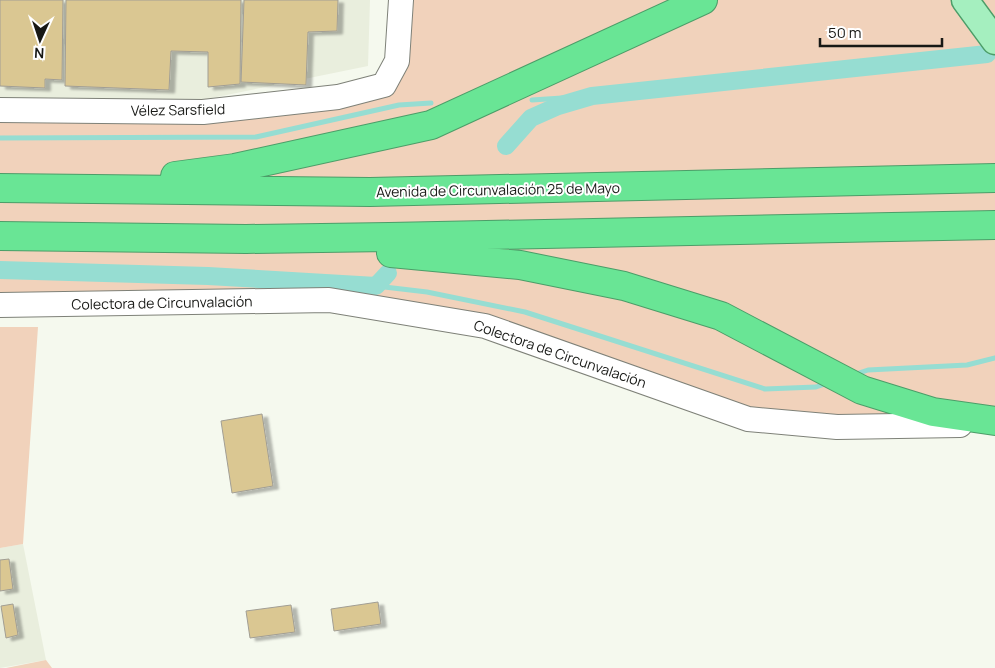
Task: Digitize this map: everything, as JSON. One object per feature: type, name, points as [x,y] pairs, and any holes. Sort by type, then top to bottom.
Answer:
[{"type":"highway","points":[[64,189],[235,168],[431,125],[703,0]]},
{"type":"highway","name":"Avenida de Circunvalación 25 de Mayo","points":[[0,188],[360,192],[995,178]]},
{"type":"highway","points":[[0,236],[246,239],[379,244],[508,236],[995,225]]},
{"type":"highway","points":[[379,244],[460,259],[520,265],[624,286],[721,316],[862,390],[932,412],[995,422]]},
{"type":"main road","name":"Vélez Sarsfield","points":[[0,110],[203,112],[338,97],[384,85],[397,61],[400,0]]},
{"type":"main road","points":[[965,0],[995,41]]},
{"type":"main road","name":"Colectora de Circunvalación","points":[[0,306],[329,300],[485,326],[748,420],[838,427],[995,422]]},
{"type":"shaded area","points":[[0,0],[370,0],[368,66],[197,101],[0,98]]},
{"type":"shaded area","points":[[401,0],[995,0],[995,424],[837,427],[681,396],[390,309],[0,305],[0,110],[203,112],[384,85]]},
{"type":"shaded area","points":[[0,327],[38,327],[23,544],[0,548]]},
{"type":"shaded area","points":[[23,544],[46,660],[0,668],[0,548]]},
{"type":"shaded area","points":[[46,660],[52,668],[6,668]]},
{"type":"building","points":[[0,0],[63,0],[62,80],[45,79],[45,88],[0,86]]},
{"type":"building","points":[[66,0],[241,0],[240,84],[208,87],[208,52],[171,51],[169,90],[65,86]]},
{"type":"building","points":[[244,0],[338,0],[337,31],[308,32],[306,85],[241,82]]},
{"type":"building","points":[[262,414],[273,486],[232,493],[221,421]]},
{"type":"building","points":[[9,559],[13,589],[0,591],[0,560]]},
{"type":"building","points":[[378,602],[381,624],[334,631],[331,609]]},
{"type":"building","points":[[13,604],[18,635],[6,638],[1,606]]},
{"type":"building","points":[[291,605],[295,632],[250,638],[246,611]]},
{"type":"waterway","points":[[506,146],[531,118],[558,106],[592,96],[987,54]]},
{"type":"waterway","points":[[532,100],[592,96]]},
{"type":"waterway","points":[[0,138],[256,137],[399,105],[431,103]]},
{"type":"waterway","points":[[0,270],[208,276],[376,286],[388,273]]},
{"type":"waterway","points":[[376,286],[427,292],[525,312],[765,389],[816,387],[828,383]]},
{"type":"waterway","points":[[853,375],[868,370],[967,365],[995,358]]}]
